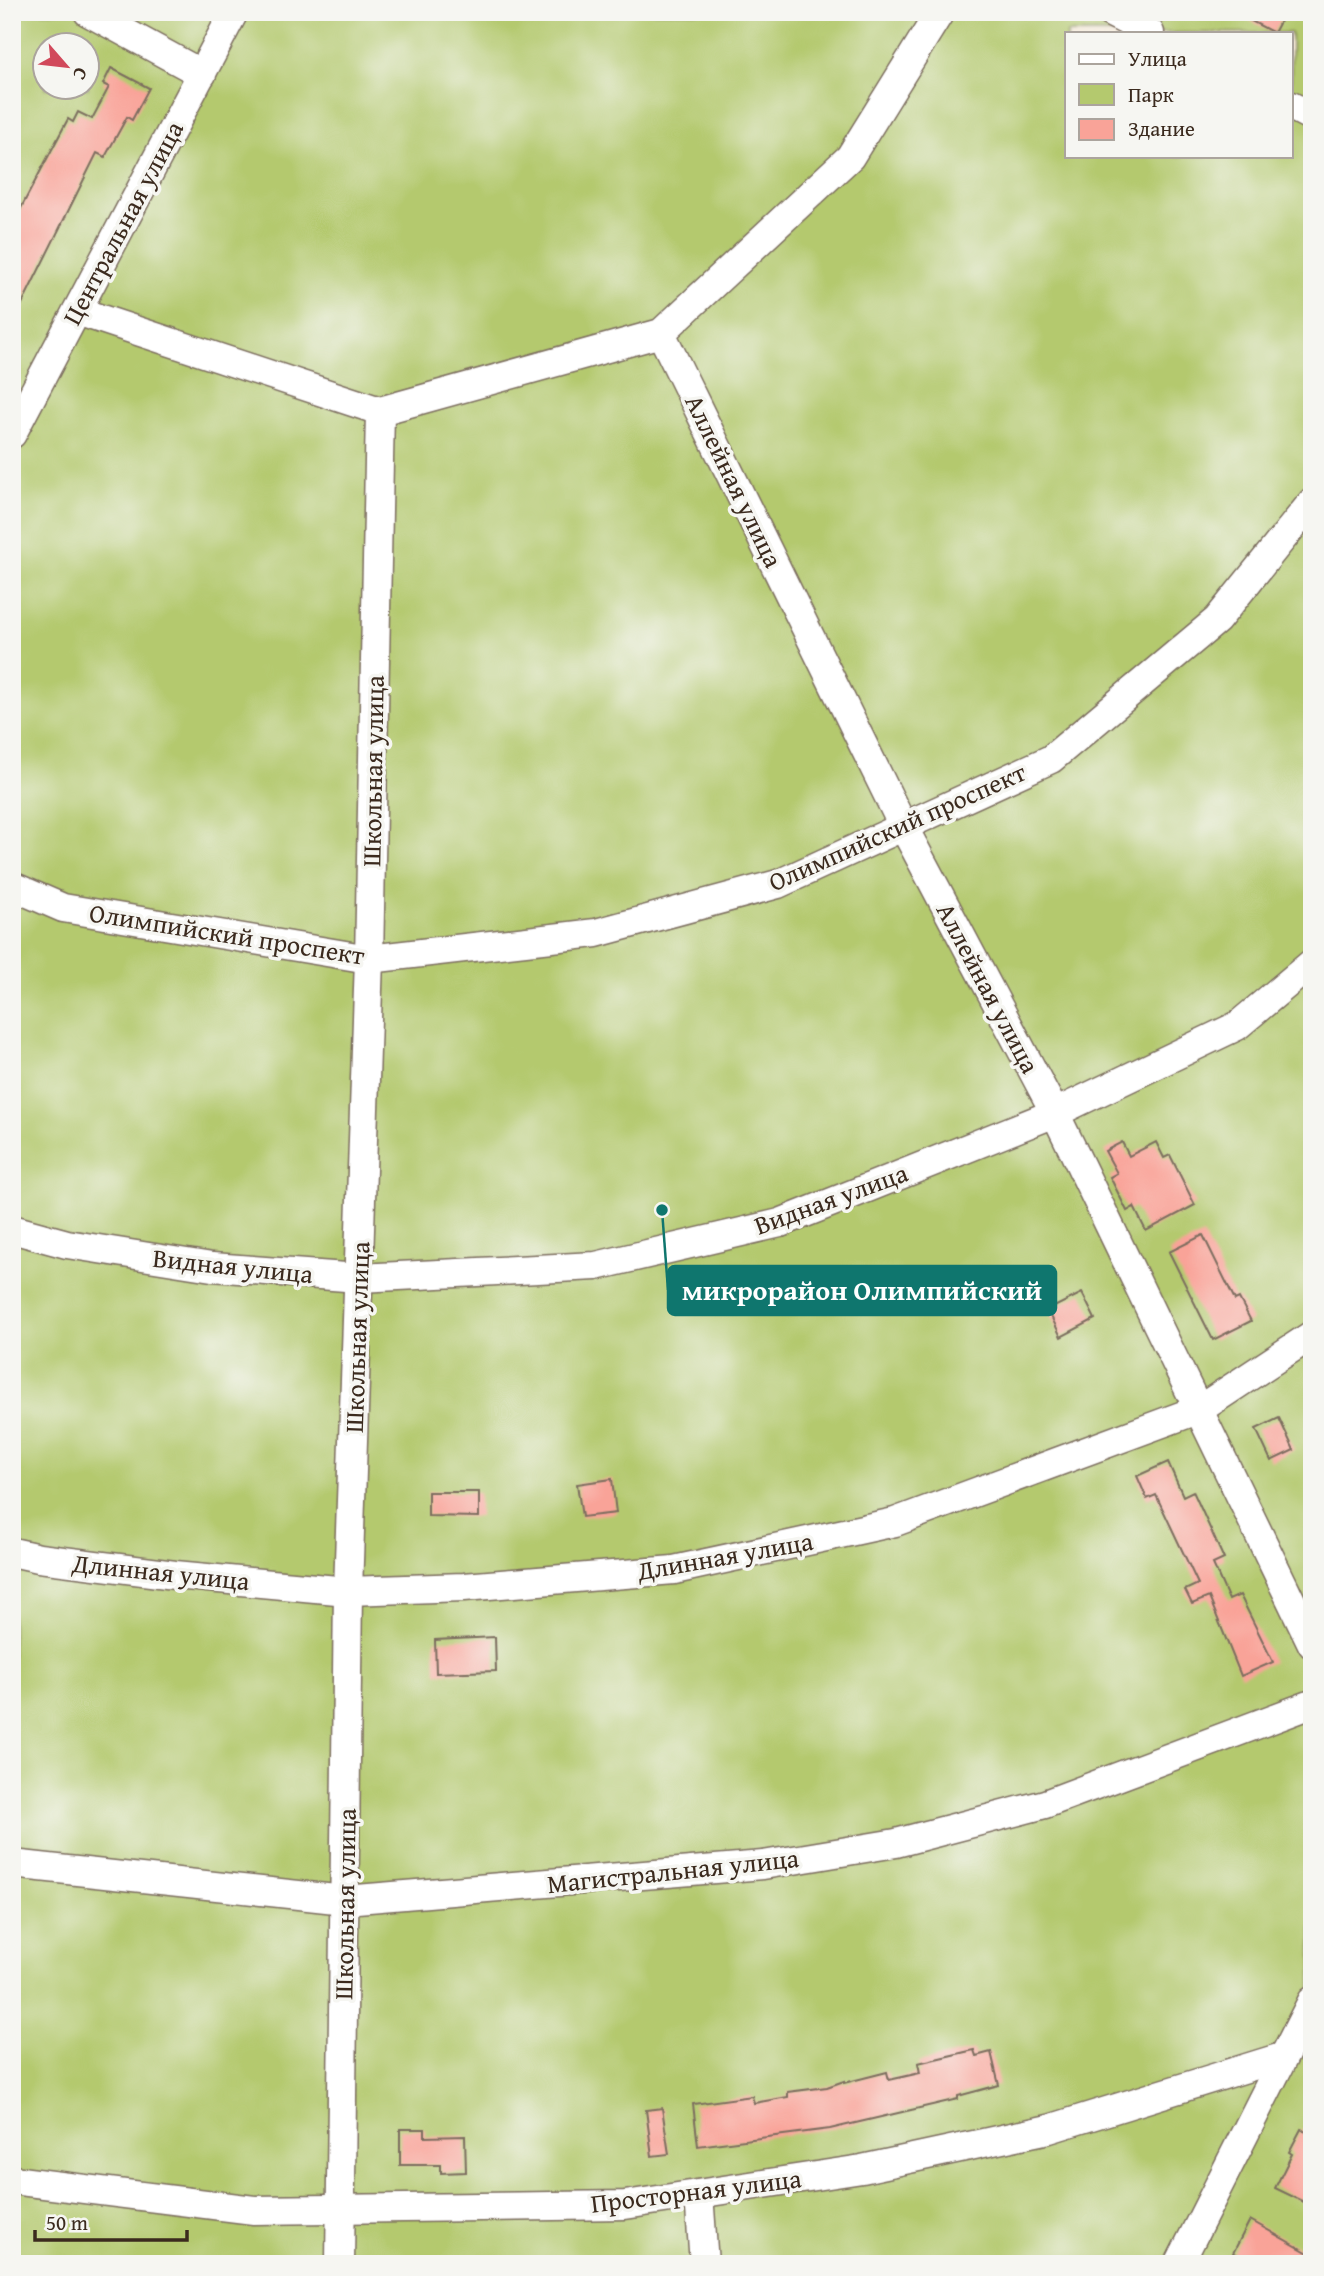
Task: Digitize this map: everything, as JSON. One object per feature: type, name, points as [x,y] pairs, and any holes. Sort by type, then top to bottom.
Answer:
[{"type":"street","points":[[88,12],[202,74]]},
{"type":"street","name":"Центральная улица","points":[[13,431],[234,12]]},
{"type":"street","points":[[76,311],[380,411],[662,333],[850,157],[940,12]]},
{"type":"street","points":[[1109,12],[1148,32]]},
{"type":"street","points":[[1292,107],[1312,117]]},
{"type":"street","name":"Аллейная улица","points":[[662,333],[903,826],[1055,1112],[1312,1644]]},
{"type":"street","name":"Школьная улица","points":[[340,2264],[348,1591],[369,959],[380,411]]},
{"type":"street","name":"Олимпийский проспект","points":[[12,886],[63,908],[369,959],[597,933],[778,884],[1051,759],[1217,620],[1312,502]]},
{"type":"street","name":"Видная улица","points":[[12,1229],[67,1244],[212,1267],[359,1278],[596,1266],[766,1226],[1055,1112],[1237,1026],[1312,962]]},
{"type":"street","name":"Длинная улица","points":[[12,1552],[39,1559],[175,1576],[348,1591],[464,1587],[674,1570],[895,1522],[1200,1409],[1312,1335]]},
{"type":"street","name":"Магистральная улица","points":[[12,1864],[345,1899],[763,1865],[896,1843],[1045,1804],[1312,1704]]},
{"type":"street","points":[[1179,2264],[1282,2057],[1311,2005]]},
{"type":"street","name":"Просторная улица","points":[[12,2180],[254,2210],[341,2211],[625,2205],[862,2168],[1049,2129],[1282,2057]]},
{"type":"street","points":[[699,2194],[704,2264]]},
{"type":"green space","points":[[12,12],[1312,12],[1312,2264],[12,2264]]},
{"type":"building","points":[[1234,12],[1285,12],[1272,32]]},
{"type":"building","points":[[111,68],[149,88],[132,120],[127,117],[105,157],[97,153],[12,324],[12,225],[68,119],[73,122],[78,112],[92,119],[109,87],[103,84]]},
{"type":"building","points":[[1122,1142],[1129,1156],[1156,1142],[1164,1158],[1170,1155],[1195,1205],[1146,1231],[1134,1207],[1127,1211],[1110,1177],[1117,1173],[1105,1151]]},
{"type":"building","points":[[1203,1235],[1235,1300],[1239,1298],[1251,1321],[1213,1340],[1169,1252]]},
{"type":"building","points":[[1082,1293],[1095,1319],[1061,1337],[1048,1310]]},
{"type":"building","points":[[1279,1418],[1294,1450],[1271,1461],[1256,1429]]},
{"type":"building","points":[[1168,1462],[1183,1496],[1193,1491],[1224,1559],[1213,1564],[1229,1600],[1240,1595],[1273,1662],[1241,1676],[1209,1597],[1192,1604],[1185,1590],[1198,1584],[1156,1495],[1147,1499],[1137,1476]]},
{"type":"building","points":[[612,1479],[616,1513],[582,1517],[577,1484]]},
{"type":"building","points":[[428,1492],[479,1492],[479,1517],[428,1516]]},
{"type":"building","points":[[495,1637],[496,1671],[436,1673],[435,1640]]},
{"type":"building","points":[[974,2050],[976,2056],[991,2052],[999,2085],[958,2096],[958,2099],[830,2129],[698,2146],[693,2104],[752,2096],[754,2103],[788,2097],[788,2092],[827,2087],[887,2072],[889,2080],[920,2073],[918,2063]]},
{"type":"building","points":[[662,2108],[669,2154],[652,2156],[646,2110]]},
{"type":"building","points":[[400,2129],[425,2129],[425,2137],[465,2136],[466,2172],[441,2173],[441,2165],[400,2165]]},
{"type":"building","points":[[1301,2129],[1312,2135],[1312,2206],[1275,2188]]},
{"type":"building","points":[[1250,2220],[1312,2255],[1312,2264],[1253,2264],[1233,2253]]},
{"type":"place","name":"микрорайон Олимпийский","points":[[662,1210]]}]
